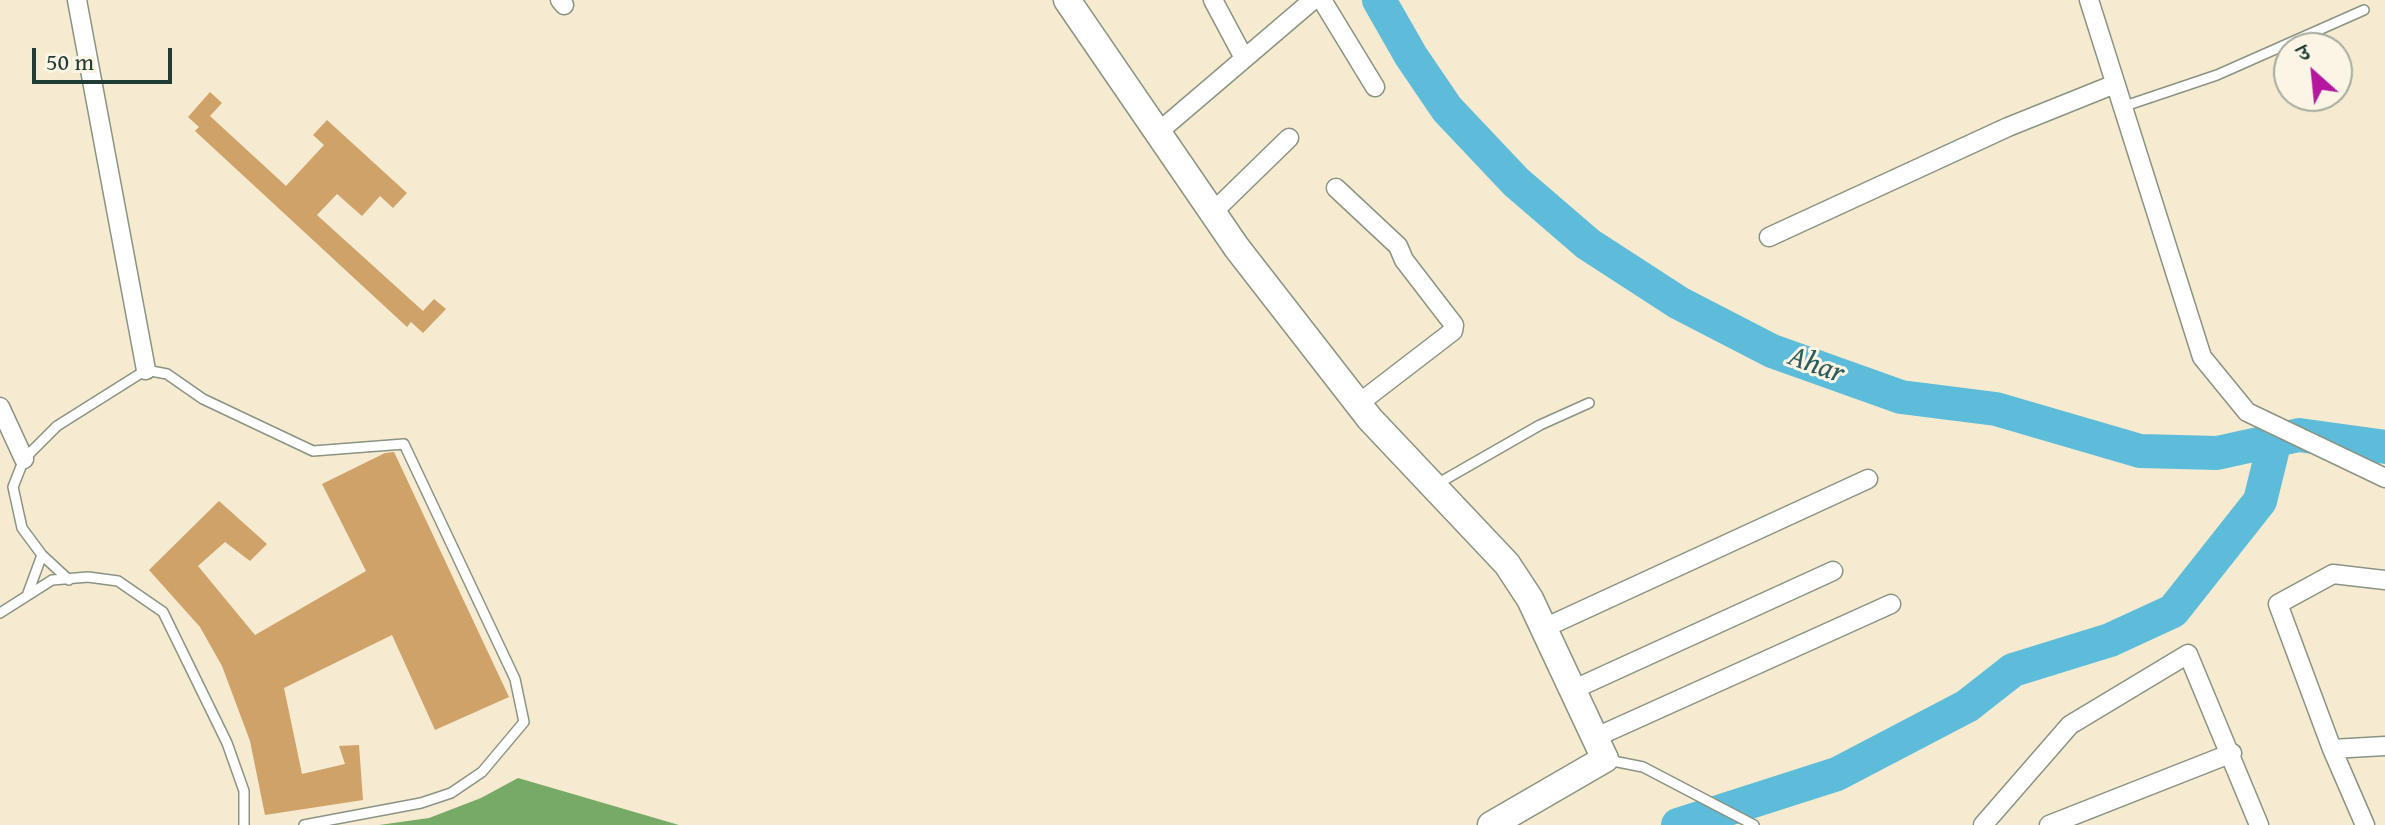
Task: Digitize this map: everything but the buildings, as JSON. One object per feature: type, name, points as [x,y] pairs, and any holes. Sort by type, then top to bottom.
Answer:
[{"type":"street","points":[[1067,0],[1212,213],[1358,404],[1507,564],[1530,599],[1599,749]]},
{"type":"street","points":[[1213,0],[1244,58]]},
{"type":"street","points":[[1156,134],[1313,0]]},
{"type":"street","points":[[1322,0],[1375,87]]},
{"type":"street","points":[[2089,0],[2202,357],[2247,412],[2385,478]]},
{"type":"street","points":[[84,1],[146,370]]},
{"type":"street","points":[[1769,237],[2008,127],[2115,84]]},
{"type":"street","points":[[1212,213],[1289,138]]},
{"type":"street","points":[[1336,188],[1398,246],[1404,260],[1454,325],[1453,331],[1358,404]]},
{"type":"street","points":[[0,407],[24,459]]},
{"type":"street","points":[[1542,629],[1868,479]]},
{"type":"street","points":[[1570,691],[1833,571]]},
{"type":"street","points":[[2365,825],[2332,749],[2278,604],[2333,574],[2385,580]]},
{"type":"street","points":[[1491,825],[1599,749],[1891,604]]},
{"type":"street","points":[[1983,825],[2070,725],[2188,654],[2232,753],[2259,825]]},
{"type":"street","points":[[2332,749],[2385,746]]},
{"type":"street","points":[[2049,825],[2232,753]]},
{"type":"lane","points":[[2122,107],[2217,75],[2364,10]]},
{"type":"lane","points":[[69,580],[42,555],[22,528],[15,508],[13,487],[24,459],[57,426],[146,370],[167,374],[203,399],[313,451],[404,444],[515,679],[524,722],[482,772],[451,793],[421,803],[304,825]]},
{"type":"lane","points":[[1433,486],[1540,425],[1589,403]]},
{"type":"lane","points":[[28,593],[42,555]]},
{"type":"lane","points":[[0,613],[52,580],[88,577],[118,581],[163,612],[227,743],[244,791],[244,825]]},
{"type":"lane","points":[[1599,749],[1643,767],[1754,825]]},
{"type":"green space","points":[[518,778],[679,825],[379,825],[429,818],[481,798]]},
{"type":"waterway","name":"Ahar","points":[[1379,0],[1411,56],[1447,109],[1516,182],[1588,244],[1679,303],[1772,351],[1901,397],[1996,409],[2140,451],[2217,453],[2299,435],[2385,447]]},
{"type":"waterway","points":[[1678,825],[1837,774],[1967,706],[2013,670],[2110,640],[2173,611],[2260,501],[2275,440]]}]
